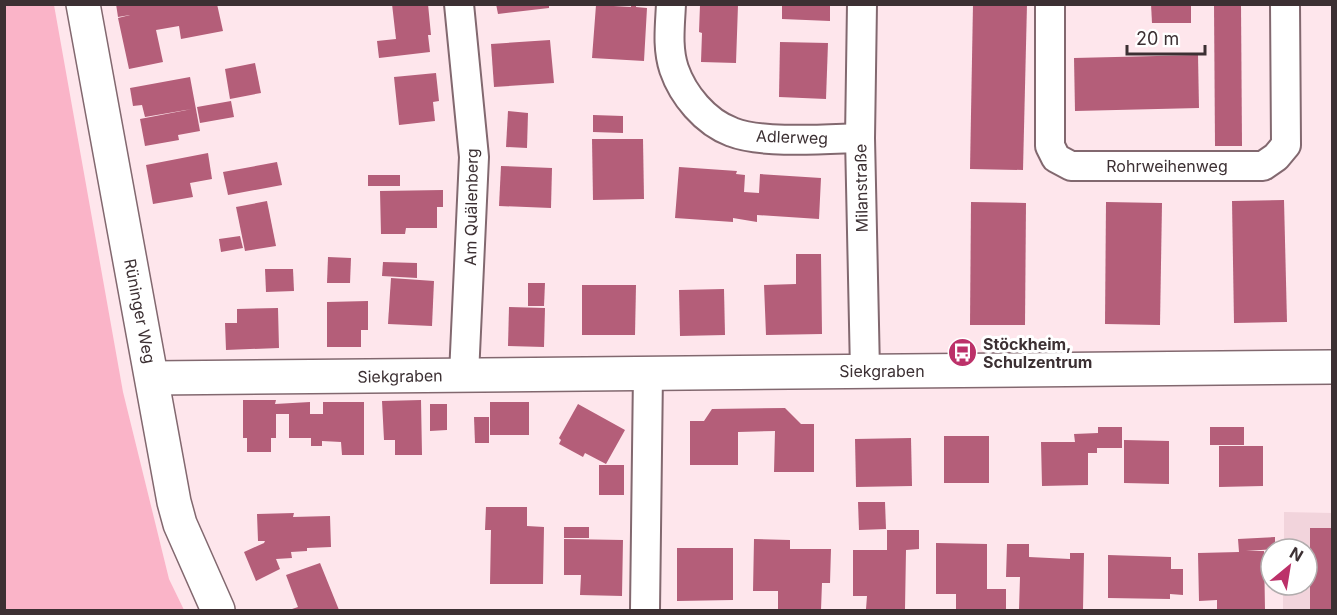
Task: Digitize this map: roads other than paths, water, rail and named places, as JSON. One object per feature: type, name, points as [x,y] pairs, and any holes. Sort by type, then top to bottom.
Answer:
[{"type":"street","name":"Rüninger Weg","points":[[83,4],[180,524],[218,610]]},
{"type":"street","name":"Am Quälenberg","points":[[459,4],[474,157],[464,375]]},
{"type":"street","name":"Adlerweg","points":[[671,4],[670,39],[674,68],[684,90],[699,109],[714,121],[732,132],[756,137],[861,138]]},
{"type":"street","name":"Milanstraße","points":[[862,4],[861,138],[865,371]]},
{"type":"street","name":"Rohrweihenweg","points":[[1050,4],[1050,146],[1056,158],[1071,166],[1263,166],[1276,157],[1286,145],[1285,4]]},
{"type":"street","name":"Siekgraben","points":[[153,378],[1332,367]]},
{"type":"street","points":[[645,610],[648,373]]},
{"type":"place","name":"Stöckheim, Schulzentrum","points":[[962,353]]}]
